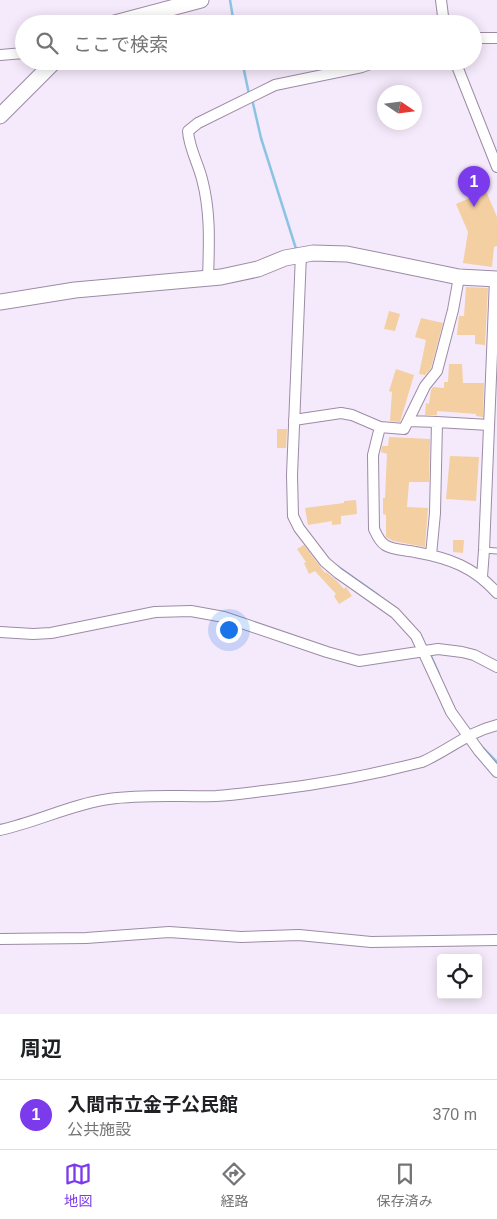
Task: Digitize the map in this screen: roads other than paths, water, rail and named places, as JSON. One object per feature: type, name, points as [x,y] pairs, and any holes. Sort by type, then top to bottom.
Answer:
[{"type":"street","points":[[145,15],[201,0]]},
{"type":"street","points":[[441,0],[443,15]]},
{"type":"street","points":[[482,38],[497,38]]},
{"type":"street","points":[[0,55],[15,54]]},
{"type":"street","points":[[0,116],[46,70]]},
{"type":"street","points":[[208,279],[209,210],[202,179],[188,139],[188,131],[198,123],[274,85],[347,70]]},
{"type":"street","points":[[459,70],[496,162]]},
{"type":"street","points":[[0,302],[75,290],[208,279],[238,274],[301,254],[313,253],[347,254],[459,277],[496,279],[494,382],[490,424],[493,448],[486,508],[482,577]]},
{"type":"street","points":[[301,254],[294,420],[293,516],[324,562],[395,613],[416,636],[451,712],[467,736],[497,772]]},
{"type":"street","points":[[294,420],[341,413],[352,415],[380,427],[404,429],[425,386],[437,371],[453,310],[459,277]]},
{"type":"street","points":[[408,420],[490,424]]},
{"type":"street","points":[[432,555],[437,422]]},
{"type":"street","points":[[380,427],[373,455],[374,529],[379,539],[386,546],[432,555],[465,566],[482,577],[497,592]]},
{"type":"street","points":[[486,508],[497,509]]},
{"type":"street","points":[[0,632],[51,633],[155,612],[191,611],[224,617],[359,661],[438,648],[474,655],[497,667]]},
{"type":"street","points":[[0,830],[34,821],[80,805],[109,799],[141,795],[216,796],[340,781],[422,762],[482,728],[497,725]]},
{"type":"street","points":[[0,939],[86,938],[169,932],[241,938],[299,935],[371,942],[497,940]]},
{"type":"lane","points":[[484,550],[497,551]]},
{"type":"waterway","points":[[230,0],[232,15]]},
{"type":"waterway","points":[[244,70],[249,94]]},
{"type":"waterway","points":[[252,99],[261,138],[297,252]]},
{"type":"waterway","points":[[337,566],[378,595]]},
{"type":"waterway","points":[[405,617],[413,626]]},
{"type":"waterway","points":[[430,654],[439,674]]},
{"type":"waterway","points":[[480,745],[497,762]]},
{"type":"place","name":"入間市立金子公民館","points":[[474,207]]}]
